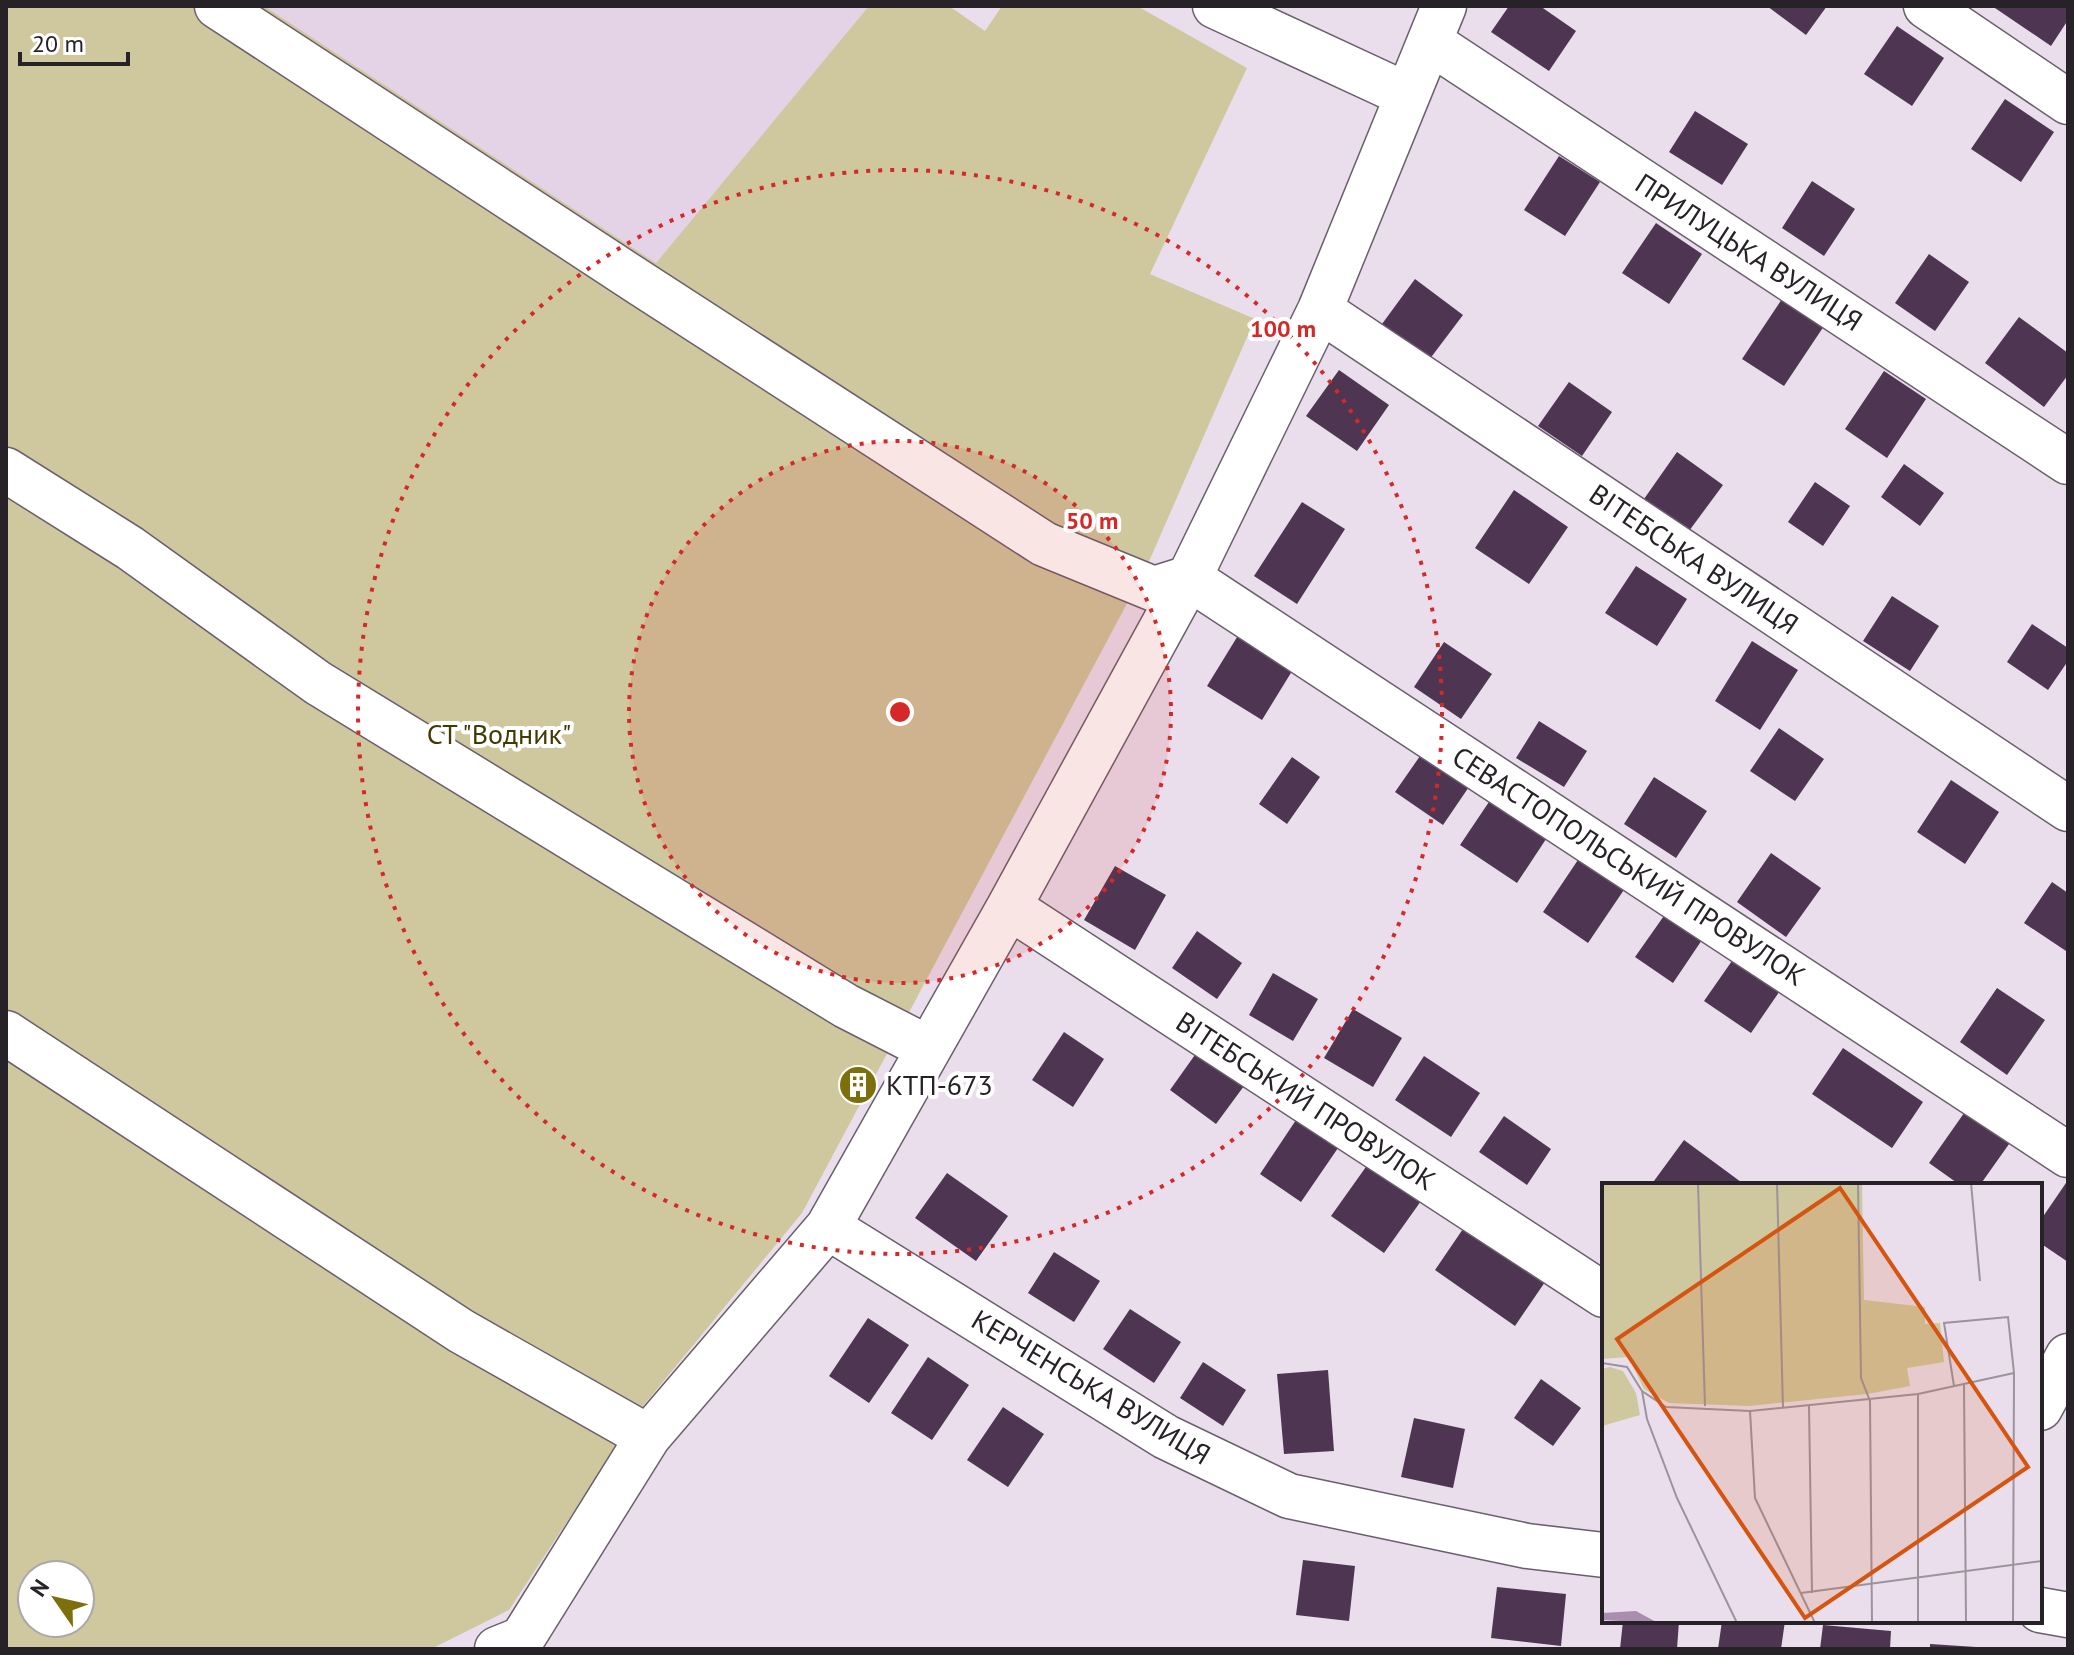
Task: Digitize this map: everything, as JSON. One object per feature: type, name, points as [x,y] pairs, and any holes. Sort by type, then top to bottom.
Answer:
[{"type":"street","points":[[217,6],[1044,544],[1154,589],[1189,578]]},
{"type":"street","points":[[1215,6],[1407,95]]},
{"type":"street","points":[[1926,6],[2068,102]]},
{"type":"street","points":[[514,1646],[648,1437],[828,1227],[1009,907],[1189,578],[1320,310],[1437,24]]},
{"type":"street","name":"ПРИЛУЦЬКА ВУЛИЦЯ","points":[[1437,24],[2068,462]]},
{"type":"street","name":"ВІТЕБСЬКА ВУЛИЦЯ","points":[[1320,310],[2068,809]]},
{"type":"street","points":[[6,470],[130,548],[318,683],[846,1006],[928,1048]]},
{"type":"street","name":"СЕВАСТОПОЛЬСЬКИЙ ПРОВУЛОК","points":[[1189,578],[2068,1155]]},
{"type":"street","name":"ВІТЕБСЬКИЙ ПРОВУЛОК","points":[[1009,907],[1602,1294]]},
{"type":"street","points":[[6,1033],[461,1331],[648,1437]]},
{"type":"street","name":"КЕРЧЕНСЬКА ВУЛИЦЯ","points":[[828,1227],[1166,1437],[1289,1496],[1527,1546],[1602,1555]]},
{"type":"street","points":[[2042,1404],[2068,1356]]},
{"type":"street","points":[[2042,1610],[2068,1615]]},
{"type":"shaded area","points":[[264,6],[869,6],[656,263]]},
{"type":"green space","name":"СТ \"Водник\"","points":[[6,6],[264,6],[656,263],[869,6],[949,6],[985,31],[1002,6],[1137,6],[1247,68],[1150,274],[1255,319],[1147,566],[802,1213],[643,1406],[509,1610],[431,1649],[6,1649]]},
{"type":"building","points":[[1509,6],[1540,6],[1576,31],[1549,71],[1491,32]]},
{"type":"building","points":[[1767,6],[1827,6],[1806,35]]},
{"type":"building","points":[[1992,6],[2068,6],[2068,20],[2051,46]]},
{"type":"building","points":[[1897,26],[1944,58],[1912,106],[1864,74]]},
{"type":"building","points":[[2005,99],[2054,132],[2021,182],[1971,149]]},
{"type":"building","points":[[1695,111],[1748,144],[1722,185],[1669,152]]},
{"type":"building","points":[[1559,156],[1600,182],[1565,236],[1524,210]]},
{"type":"building","points":[[1812,181],[1855,209],[1824,256],[1782,228]]},
{"type":"building","points":[[1656,223],[1702,254],[1669,304],[1622,273]]},
{"type":"building","points":[[1929,254],[1969,282],[1935,331],[1895,303]]},
{"type":"building","points":[[1415,279],[1463,315],[1429,360],[1382,324]]},
{"type":"building","points":[[1782,299],[1824,326],[1784,386],[1742,359]]},
{"type":"building","points":[[2019,317],[2068,353],[2068,375],[2044,407],[1985,363]]},
{"type":"building","points":[[1339,370],[1389,405],[1357,451],[1306,416]]},
{"type":"building","points":[[1884,371],[1926,399],[1887,458],[1845,429]]},
{"type":"building","points":[[1569,382],[1612,412],[1582,456],[1538,426]]},
{"type":"building","points":[[1677,452],[1723,485],[1689,531],[1644,499]]},
{"type":"building","points":[[1904,464],[1944,493],[1920,526],[1881,497]]},
{"type":"building","points":[[1815,482],[1850,506],[1823,546],[1788,522]]},
{"type":"building","points":[[1514,490],[1568,527],[1529,584],[1475,548]]},
{"type":"building","points":[[1302,502],[1345,529],[1297,604],[1254,576]]},
{"type":"building","points":[[1636,566],[1687,599],[1657,646],[1605,613]]},
{"type":"building","points":[[1892,596],[1939,626],[1910,671],[1863,641]]},
{"type":"building","points":[[2032,624],[2068,648],[2068,661],[2048,690],[2007,662]]},
{"type":"building","points":[[1242,629],[1297,663],[1262,720],[1207,686]]},
{"type":"building","points":[[1752,641],[1798,670],[1760,730],[1715,701]]},
{"type":"building","points":[[1444,642],[1492,674],[1461,719],[1414,687]]},
{"type":"building","points":[[1539,721],[1587,751],[1564,787],[1516,758]]},
{"type":"building","points":[[1779,728],[1824,759],[1795,801],[1750,771]]},
{"type":"building","points":[[1427,746],[1475,778],[1443,825],[1395,792]]},
{"type":"building","points":[[1292,757],[1320,777],[1287,824],[1259,804]]},
{"type":"building","points":[[1654,777],[1707,811],[1676,858],[1624,824]]},
{"type":"building","points":[[1951,780],[1999,812],[1965,864],[1917,832]]},
{"type":"building","points":[[1495,793],[1552,830],[1517,883],[1460,845]]},
{"type":"building","points":[[1588,845],[1634,875],[1588,943],[1543,912]]},
{"type":"building","points":[[1771,853],[1821,888],[1786,937],[1737,902]]},
{"type":"building","points":[[1115,866],[1166,895],[1135,950],[1084,920]]},
{"type":"building","points":[[2052,882],[2068,893],[2066,951],[2024,923]]},
{"type":"building","points":[[1673,903],[1710,928],[1673,983],[1635,957]]},
{"type":"building","points":[[1197,931],[1242,963],[1217,999],[1172,968]]},
{"type":"building","points":[[1741,948],[1788,979],[1751,1033],[1704,1001]]},
{"type":"building","points":[[1273,973],[1318,999],[1293,1041],[1249,1015]]},
{"type":"building","points":[[1997,988],[2045,1020],[2007,1075],[1960,1042]]},
{"type":"building","points":[[1353,1009],[1402,1038],[1373,1087],[1324,1058]]},
{"type":"building","points":[[1064,1032],[1104,1059],[1073,1107],[1032,1080]]},
{"type":"building","points":[[1843,1048],[1923,1102],[1892,1148],[1812,1094]]},
{"type":"building","points":[[1197,1052],[1244,1086],[1216,1124],[1170,1090]]},
{"type":"building","points":[[1424,1056],[1480,1093],[1451,1137],[1395,1100]]},
{"type":"building","name":"КТП-673","points":[[858,1074],[869,1081],[858,1096],[847,1089]]},
{"type":"building","points":[[1969,1106],[2014,1137],[1981,1183],[1957,1183],[1929,1163]]},
{"type":"building","points":[[1504,1116],[1551,1149],[1527,1185],[1479,1152]]},
{"type":"building","points":[[1296,1120],[1338,1148],[1301,1202],[1260,1174]]},
{"type":"building","points":[[1684,1140],[1741,1182],[1740,1183],[1652,1183]]},
{"type":"building","points":[[1368,1164],[1421,1201],[1384,1253],[1331,1216]]},
{"type":"building","points":[[947,1173],[1008,1216],[976,1261],[915,1218]]},
{"type":"building","points":[[2068,1180],[2068,1262],[2042,1244],[2042,1218]]},
{"type":"building","points":[[1465,1226],[1545,1282],[1515,1326],[1435,1270]]},
{"type":"building","points":[[1054,1252],[1100,1281],[1074,1322],[1028,1293]]},
{"type":"building","points":[[1130,1309],[1181,1342],[1154,1383],[1103,1349]]},
{"type":"building","points":[[868,1318],[909,1345],[869,1403],[829,1376]]},
{"type":"building","points":[[928,1357],[969,1385],[932,1440],[891,1413]]},
{"type":"building","points":[[1203,1362],[1246,1390],[1223,1426],[1180,1398]]},
{"type":"building","points":[[1328,1370],[1334,1451],[1284,1454],[1277,1374]]},
{"type":"building","points":[[1541,1379],[1581,1408],[1553,1446],[1514,1418]]},
{"type":"building","points":[[1003,1407],[1044,1434],[1008,1487],[967,1460]]},
{"type":"building","points":[[1414,1418],[1465,1429],[1453,1488],[1401,1477]]},
{"type":"building","points":[[1303,1560],[1355,1566],[1349,1621],[1296,1615]]},
{"type":"building","points":[[1497,1587],[1566,1594],[1561,1646],[1491,1638]]},
{"type":"building","points":[[1623,1623],[1679,1623],[1677,1649],[1620,1649]]},
{"type":"building","points":[[1722,1623],[1785,1623],[1781,1649],[1718,1649]]},
{"type":"building","points":[[1823,1625],[1891,1631],[1890,1649],[1820,1649]]},
{"type":"building","points":[[1930,1644],[1976,1647],[1976,1649],[1930,1649]]},
{"type":"place","name":"КТП-673","points":[[858,1085]]}]
